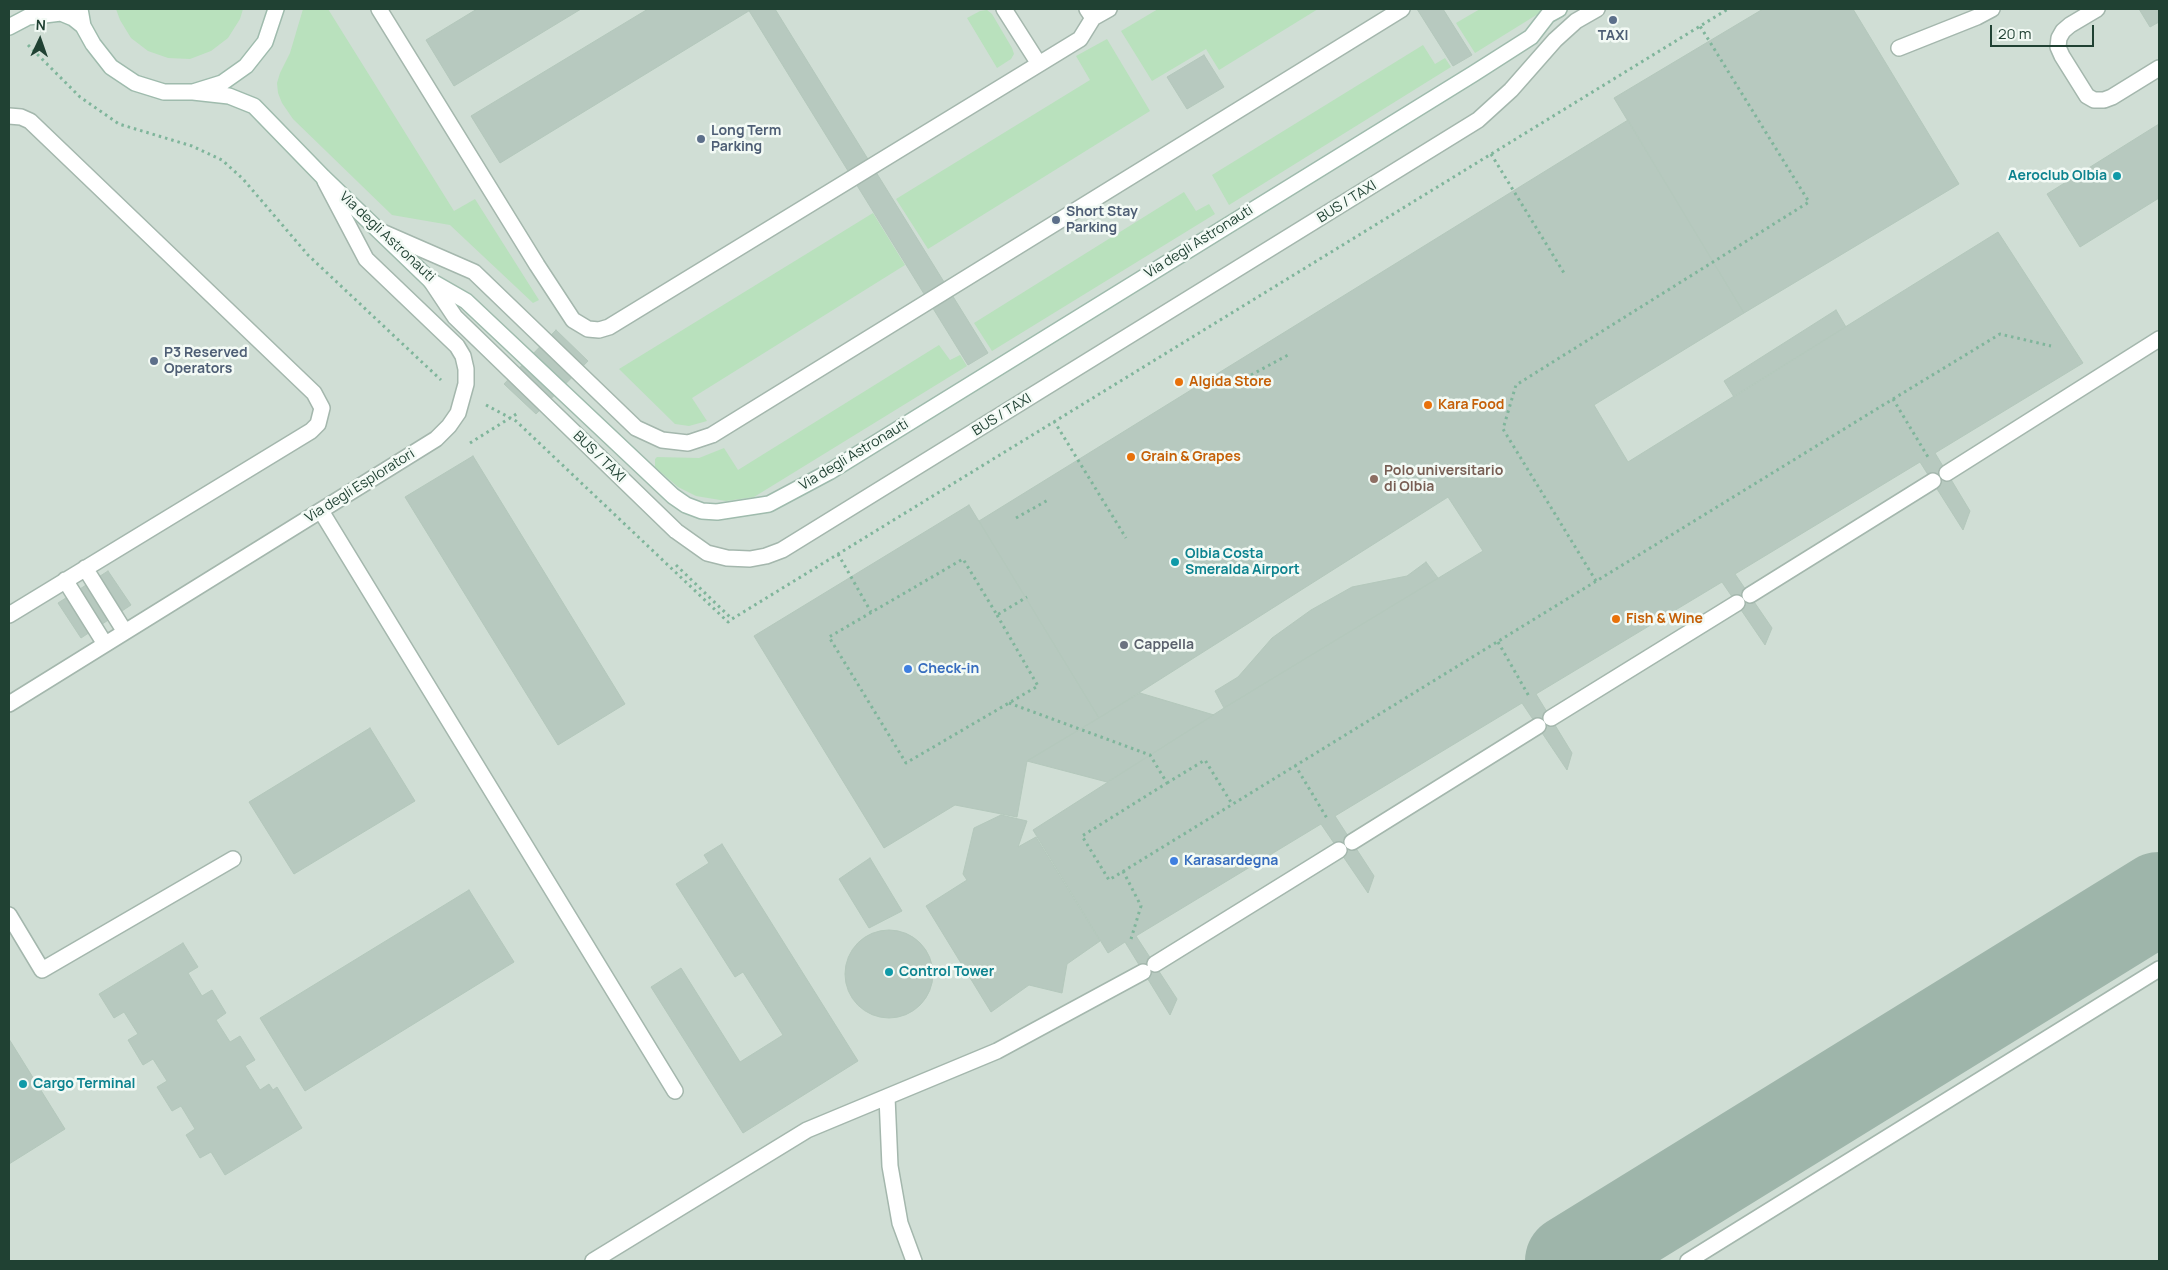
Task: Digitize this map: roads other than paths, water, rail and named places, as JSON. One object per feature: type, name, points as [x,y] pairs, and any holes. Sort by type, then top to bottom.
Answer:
[{"type":"street","points":[[80,9],[83,26],[93,44],[111,67],[136,83],[164,92],[193,92],[222,83],[246,66],[265,42],[276,15],[276,9]]},
{"type":"street","points":[[379,9],[573,320],[588,329],[599,330],[609,327],[1080,39],[1090,13],[1109,9]]},
{"type":"street","points":[[1004,9],[1039,64]]},
{"type":"street","points":[[379,231],[474,272],[636,428],[662,440],[688,443],[712,435],[1402,9]]},
{"type":"street","name":"Via degli Astronauti","points":[[193,92],[230,96],[254,106],[323,177],[431,280],[466,301],[673,496],[686,505],[702,511],[717,512],[769,504],[829,472],[1531,37],[1548,15],[1559,9]]},
{"type":"street","name":"BUS / TAXI","points":[[431,280],[455,317],[676,531],[707,553],[726,558],[750,559],[766,556],[790,544],[1478,120],[1510,90],[1555,40],[1576,22],[1598,9]]},
{"type":"street","points":[[1899,48],[1977,17],[1992,9]]},
{"type":"street","points":[[2097,9],[2070,25],[2059,38],[2058,47],[2062,56],[2087,96],[2094,100],[2104,100],[2159,68]]},
{"type":"street","points":[[11,26],[28,17],[61,13],[74,18],[83,26]]},
{"type":"street","points":[[9,116],[21,117],[30,121],[314,393],[322,408],[318,424],[310,431],[9,615]]},
{"type":"street","name":"Via degli Esploratori","points":[[9,704],[436,439],[450,426],[458,413],[464,393],[466,369],[463,356],[457,346],[366,259],[323,177]]},
{"type":"street","points":[[1947,473],[2159,338]]},
{"type":"street","points":[[1551,718],[1933,481]]},
{"type":"street","points":[[321,510],[675,1091]]},
{"type":"street","points":[[85,568],[125,632]]},
{"type":"street","points":[[65,580],[105,644]]},
{"type":"street","points":[[1352,842],[1538,726]]},
{"type":"street","points":[[593,1261],[806,1130],[997,1051],[1149,968],[1338,850]]},
{"type":"street","points":[[9,914],[42,970],[233,860]]},
{"type":"street","points":[[1688,1261],[2159,969]]},
{"type":"street","points":[[887,1097],[890,1166],[900,1223],[914,1261]]},
{"type":"place","name":"TAXI","points":[[1613,20]]},
{"type":"place","name":"Long Term Parking","points":[[701,139]]},
{"type":"place","name":"Aeroclub Olbia","points":[[2117,176]]},
{"type":"place","name":"Short Stay Parking","points":[[1056,220]]},
{"type":"place","name":"P3 Reserved Operators","points":[[154,361]]},
{"type":"place","name":"Algida Store","points":[[1179,382]]},
{"type":"place","name":"Kara Food","points":[[1428,405]]},
{"type":"place","name":"Grain & Grapes","points":[[1131,457]]},
{"type":"place","name":"Polo universitario di Olbia","points":[[1374,479]]},
{"type":"place","name":"Olbia Costa Smeralda Airport","points":[[1175,562]]},
{"type":"place","name":"Fish & Wine","points":[[1616,619]]},
{"type":"place","name":"Cappella","points":[[1124,645]]},
{"type":"place","name":"Check-in","points":[[908,669]]},
{"type":"place","name":"Karasardegna","points":[[1174,861]]},
{"type":"place","name":"Control Tower","points":[[889,972]]},
{"type":"place","name":"Cargo Terminal","points":[[23,1084]]}]
